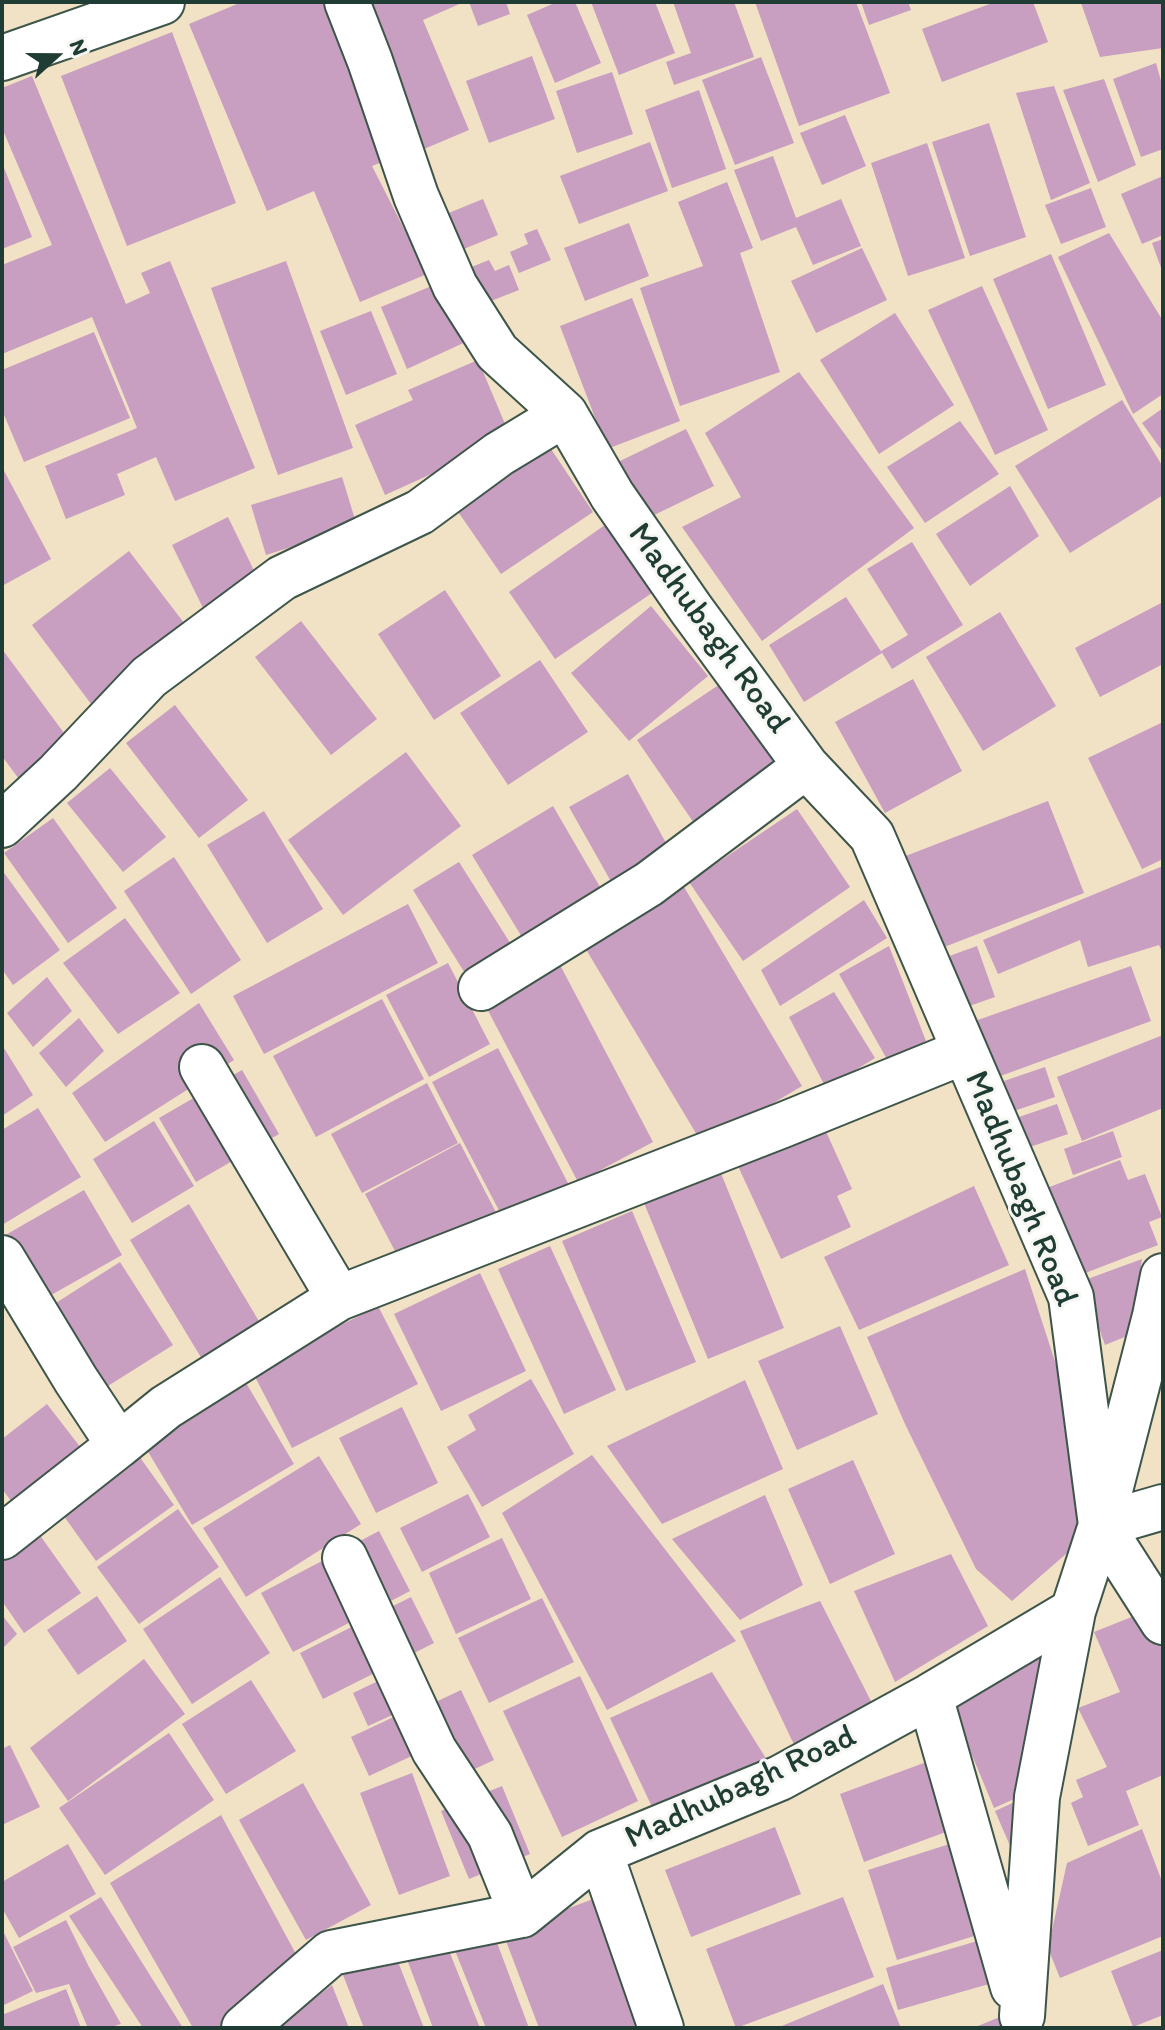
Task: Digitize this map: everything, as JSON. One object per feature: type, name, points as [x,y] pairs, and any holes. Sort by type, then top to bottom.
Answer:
[{"type":"street","points":[[2,58],[162,2]]},
{"type":"street","name":"Madhubagh Road","points":[[244,2028],[331,1953],[522,1915],[600,1852],[780,1778],[930,1696],[1073,1611],[1101,1525],[1071,1297],[872,836],[806,766],[691,609],[612,495],[565,414],[497,352],[455,286],[416,196],[347,2]]},
{"type":"street","points":[[2,825],[58,773],[149,677],[282,578],[420,512],[499,454],[565,414]]},
{"type":"street","points":[[481,988],[649,884],[806,766]]},
{"type":"street","points":[[2,1537],[166,1407],[339,1298],[963,1052]]},
{"type":"street","points":[[202,1067],[339,1298]]},
{"type":"street","points":[[2,1258],[119,1445]]},
{"type":"street","points":[[1163,1276],[1101,1525],[1163,1622]]},
{"type":"street","points":[[1101,1525],[1163,1507]]},
{"type":"street","points":[[345,1558],[434,1750],[490,1835],[522,1915]]},
{"type":"street","points":[[1024,2022],[1037,1797],[1073,1611]]},
{"type":"street","points":[[930,1696],[1024,2022]]},
{"type":"street","points":[[600,1852],[661,2028]]},
{"type":"building","points":[[242,2],[336,2],[400,155],[372,166],[427,274],[360,302],[314,191],[267,211],[189,24]]},
{"type":"building","points":[[363,2],[464,2],[423,20],[469,130],[424,149]]},
{"type":"building","points":[[469,2],[506,2],[510,14],[478,26]]},
{"type":"building","points":[[557,2],[575,2],[601,63],[555,83],[527,15]]},
{"type":"building","points":[[591,2],[655,2],[675,53],[619,75]]},
{"type":"building","points":[[673,2],[734,2],[754,57],[674,85],[666,62],[691,53]]},
{"type":"building","points":[[755,2],[856,2],[890,93],[799,126]]},
{"type":"building","points":[[861,2],[908,2],[911,10],[869,25]]},
{"type":"building","points":[[995,2],[1033,2],[1048,42],[942,82],[922,29]]},
{"type":"building","points":[[1163,2],[1163,48],[1100,57],[1081,3]]},
{"type":"building","points":[[172,32],[236,203],[127,246],[61,76]]},
{"type":"building","points":[[532,56],[555,119],[489,143],[466,81]]},
{"type":"building","points":[[761,57],[794,143],[735,165],[702,80]]},
{"type":"building","points":[[1156,63],[1163,88],[1163,149],[1141,157],[1113,79]]},
{"type":"building","points":[[612,72],[633,134],[577,153],[556,91]]},
{"type":"building","points":[[32,76],[126,304],[150,293],[141,273],[170,261],[255,468],[175,501],[156,457],[117,474],[125,495],[66,519],[45,466],[137,428],[92,317],[2,354],[2,265],[52,245],[2,128],[2,88]]},
{"type":"building","points":[[1104,79],[1136,165],[1098,182],[1063,90]]},
{"type":"building","points":[[1054,86],[1090,183],[1051,200],[1016,93]]},
{"type":"building","points":[[699,90],[726,169],[672,188],[645,110]]},
{"type":"building","points":[[845,115],[866,166],[822,185],[800,133]]},
{"type":"building","points":[[989,123],[1026,237],[970,256],[932,142]]},
{"type":"building","points":[[650,142],[668,191],[579,224],[560,176]]},
{"type":"building","points":[[927,143],[965,258],[908,276],[871,163]]},
{"type":"building","points":[[773,156],[796,218],[841,199],[861,246],[813,265],[796,227],[761,241],[734,170]]},
{"type":"building","points":[[2,163],[32,237],[2,249]]},
{"type":"building","points":[[1163,176],[1163,235],[1142,244],[1121,194]]},
{"type":"building","points":[[727,182],[753,248],[740,253],[780,372],[680,406],[640,288],[703,266],[678,202]]},
{"type":"building","points":[[1091,188],[1106,227],[1061,244],[1045,205]]},
{"type":"building","points":[[483,199],[498,235],[449,255],[434,219]]},
{"type":"building","points":[[629,223],[649,276],[585,301],[564,248]]},
{"type":"building","points":[[537,229],[551,260],[519,273],[510,252],[528,244],[524,234]]},
{"type":"building","points":[[1109,233],[1163,321],[1163,394],[1133,414],[1058,257]]},
{"type":"building","points":[[1163,239],[1163,273],[1152,243]]},
{"type":"building","points":[[862,248],[887,300],[816,333],[791,281]]},
{"type":"building","points":[[1051,254],[1106,385],[1048,409],[993,279]]},
{"type":"building","points":[[489,260],[495,271],[509,265],[519,290],[473,308],[459,272]]},
{"type":"building","points":[[286,261],[353,448],[278,475],[211,288]]},
{"type":"building","points":[[446,280],[472,339],[407,369],[381,307]]},
{"type":"building","points":[[982,286],[1048,430],[995,455],[928,310]]},
{"type":"building","points":[[632,298],[680,421],[607,449],[560,326]]},
{"type":"building","points":[[371,311],[397,374],[346,395],[320,331]]},
{"type":"building","points":[[895,313],[954,405],[879,454],[820,360]]},
{"type":"building","points":[[94,332],[130,418],[24,462],[2,410],[2,370]]},
{"type":"building","points":[[478,360],[511,438],[385,495],[355,425],[413,400],[408,390]]},
{"type":"building","points":[[799,372],[914,528],[762,641],[682,527],[741,497],[705,433]]},
{"type":"building","points":[[1122,400],[1163,467],[1163,495],[1070,553],[1015,466]]},
{"type":"building","points":[[1163,408],[1163,452],[1142,423]]},
{"type":"building","points":[[960,421],[999,474],[925,523],[887,467]]},
{"type":"building","points":[[686,429],[714,486],[648,518],[620,461]]},
{"type":"building","points":[[543,437],[593,512],[501,574],[450,500]]},
{"type":"building","points":[[2,467],[51,559],[2,586]]},
{"type":"building","points":[[342,477],[357,526],[266,555],[251,505]]},
{"type":"building","points":[[1010,486],[1039,536],[970,586],[936,534]]},
{"type":"building","points":[[228,517],[261,585],[205,612],[172,545]]},
{"type":"building","points":[[605,525],[652,593],[555,659],[509,592]]},
{"type":"building","points":[[912,542],[963,625],[892,669],[881,651],[908,635],[867,569]]},
{"type":"building","points":[[129,551],[204,649],[106,724],[32,625]]},
{"type":"building","points":[[445,590],[501,676],[434,720],[378,634]]},
{"type":"building","points":[[846,597],[882,653],[804,702],[769,645]]},
{"type":"building","points":[[1163,602],[1163,664],[1100,697],[1075,648]]},
{"type":"building","points":[[651,606],[708,676],[629,741],[571,673]]},
{"type":"building","points":[[1000,612],[1056,706],[983,751],[926,657]]},
{"type":"building","points":[[301,621],[377,719],[331,755],[255,657]]},
{"type":"building","points":[[2,649],[78,752],[27,790],[2,756]]},
{"type":"building","points":[[540,660],[588,732],[508,785],[460,713]]},
{"type":"building","points":[[913,679],[962,771],[885,813],[835,722]]},
{"type":"building","points":[[723,682],[783,771],[698,829],[637,740]]},
{"type":"building","points":[[175,705],[248,800],[199,838],[126,743]]},
{"type":"building","points":[[1163,722],[1163,859],[1142,869],[1088,758]]},
{"type":"building","points":[[406,752],[461,826],[343,915],[288,840]]},
{"type":"building","points":[[110,768],[166,837],[123,872],[67,803]]},
{"type":"building","points":[[628,774],[671,852],[613,885],[569,807]]},
{"type":"building","points":[[1048,801],[1084,893],[939,949],[903,857]]},
{"type":"building","points":[[553,806],[607,899],[528,947],[472,855]]},
{"type":"building","points":[[797,809],[850,887],[743,961],[689,882]]},
{"type":"building","points":[[264,811],[323,909],[267,943],[207,845]]},
{"type":"building","points":[[53,818],[117,908],[68,943],[4,853]]},
{"type":"building","points":[[174,857],[241,960],[191,994],[124,891]]},
{"type":"building","points":[[459,862],[514,949],[468,978],[413,890]]},
{"type":"building","points":[[1163,866],[1163,954],[1159,945],[1088,967],[1080,940],[998,974],[983,940]]},
{"type":"building","points":[[2,870],[60,950],[13,985],[2,969]]},
{"type":"building","points":[[684,887],[802,1086],[703,1145],[584,946]]},
{"type":"building","points":[[864,900],[887,938],[780,1006],[761,970]]},
{"type":"building","points":[[408,904],[438,963],[264,1054],[233,996]]},
{"type":"building","points":[[125,918],[180,993],[118,1034],[63,963]]},
{"type":"building","points":[[889,946],[926,1041],[888,1061],[839,974]]},
{"type":"building","points":[[977,946],[995,997],[958,1010],[941,959]]},
{"type":"building","points":[[448,963],[490,1044],[429,1077],[386,995]]},
{"type":"building","points":[[559,963],[653,1142],[578,1182],[484,1003]]},
{"type":"building","points":[[1131,966],[1151,1021],[995,1078],[975,1021]]},
{"type":"building","points":[[47,977],[72,1011],[33,1047],[7,1013]]},
{"type":"building","points":[[834,992],[875,1058],[826,1088],[789,1017]]},
{"type":"building","points":[[382,999],[424,1079],[316,1137],[273,1056]]},
{"type":"building","points":[[199,1003],[234,1060],[105,1142],[72,1093]]},
{"type":"building","points":[[79,1018],[104,1051],[66,1087],[39,1053]]},
{"type":"building","points":[[1163,1035],[1163,1108],[1082,1141],[1057,1077]]},
{"type":"building","points":[[2,1045],[33,1095],[2,1116]]},
{"type":"building","points":[[498,1048],[570,1187],[505,1222],[432,1082]]},
{"type":"building","points":[[1045,1067],[1055,1097],[1014,1111],[1004,1081]]},
{"type":"building","points":[[242,1070],[279,1134],[196,1182],[159,1118]]},
{"type":"building","points":[[427,1083],[458,1143],[362,1193],[331,1134]]},
{"type":"building","points":[[1057,1104],[1068,1134],[1027,1148],[1016,1118]]},
{"type":"building","points":[[38,1108],[81,1177],[2,1225],[2,1130]]},
{"type":"building","points":[[154,1121],[194,1186],[132,1223],[93,1159]]},
{"type":"building","points":[[823,1125],[852,1189],[837,1196],[851,1227],[781,1259],[737,1164]]},
{"type":"building","points":[[1113,1131],[1122,1157],[1073,1175],[1064,1149]]},
{"type":"building","points":[[460,1143],[501,1222],[406,1272],[365,1194]]},
{"type":"building","points":[[1120,1160],[1128,1180],[1145,1174],[1162,1217],[1149,1222],[1158,1245],[1080,1275],[1047,1188]]},
{"type":"building","points":[[720,1171],[784,1328],[708,1359],[644,1203]]},
{"type":"building","points":[[974,1186],[1009,1265],[859,1330],[824,1257]]},
{"type":"building","points":[[84,1190],[122,1255],[37,1303],[2,1237]]},
{"type":"building","points":[[189,1204],[266,1333],[208,1369],[130,1240]]},
{"type":"building","points":[[632,1211],[696,1362],[626,1391],[562,1241]]},
{"type":"building","points":[[550,1246],[616,1390],[564,1414],[498,1269]]},
{"type":"building","points":[[1142,1259],[1132,1334],[1105,1345],[1082,1281]]},
{"type":"building","points":[[120,1262],[173,1345],[100,1391],[48,1308]]},
{"type":"building","points":[[1025,1269],[1106,1519],[1012,1601],[976,1569],[905,1424],[867,1337]]},
{"type":"building","points":[[480,1273],[526,1371],[441,1411],[394,1314]]},
{"type":"building","points":[[378,1306],[418,1384],[292,1448],[252,1371]]},
{"type":"building","points":[[840,1326],[878,1414],[797,1450],[758,1361]]},
{"type":"building","points":[[239,1371],[294,1464],[192,1525],[144,1445],[207,1407],[200,1394]]},
{"type":"building","points":[[531,1379],[574,1454],[482,1507],[447,1447],[476,1430],[468,1415]]},
{"type":"building","points":[[745,1380],[783,1469],[662,1524],[607,1446]]},
{"type":"building","points":[[47,1404],[91,1461],[22,1515],[2,1489],[2,1439]]},
{"type":"building","points":[[402,1407],[438,1483],[376,1513],[339,1438]]},
{"type":"building","points":[[592,1455],[736,1641],[607,1710],[502,1513]]},
{"type":"building","points":[[139,1456],[174,1505],[96,1561],[61,1512]]},
{"type":"building","points":[[319,1456],[361,1524],[246,1597],[203,1528]]},
{"type":"building","points":[[853,1460],[895,1554],[830,1584],[788,1489]]},
{"type":"building","points":[[468,1494],[490,1537],[422,1572],[400,1528]]},
{"type":"building","points":[[765,1495],[803,1585],[740,1620],[672,1539]]},
{"type":"building","points":[[178,1509],[219,1567],[139,1624],[97,1567]]},
{"type":"building","points":[[379,1531],[410,1591],[293,1652],[261,1593]]},
{"type":"building","points":[[39,1534],[81,1593],[24,1633],[2,1601],[2,1559]]},
{"type":"building","points":[[502,1538],[531,1599],[456,1634],[429,1573]]},
{"type":"building","points":[[951,1554],[988,1626],[895,1682],[854,1591]]},
{"type":"building","points":[[220,1577],[270,1653],[192,1704],[143,1629]]},
{"type":"building","points":[[97,1596],[127,1641],[78,1675],[47,1630]]},
{"type":"building","points":[[411,1597],[434,1643],[323,1699],[300,1653]]},
{"type":"building","points":[[542,1598],[574,1662],[489,1703],[458,1638]]},
{"type":"building","points":[[820,1601],[876,1711],[798,1753],[740,1631]]},
{"type":"building","points":[[1149,1610],[1163,1642],[1163,1775],[1126,1791],[1139,1825],[1088,1846],[1071,1803],[1083,1797],[1076,1780],[1107,1767],[1078,1708],[1120,1692],[1094,1632]]},
{"type":"building","points":[[2,1615],[17,1634],[2,1649]]},
{"type":"building","points":[[1047,1652],[1030,1792],[994,1808],[952,1707]]},
{"type":"building","points":[[144,1659],[185,1714],[68,1801],[30,1748]]},
{"type":"building","points":[[414,1664],[430,1698],[368,1726],[353,1693]]},
{"type":"building","points":[[712,1672],[772,1768],[653,1809],[610,1718]]},
{"type":"building","points":[[580,1676],[638,1801],[562,1837],[503,1711]]},
{"type":"building","points":[[251,1680],[296,1751],[226,1794],[182,1724]]},
{"type":"building","points":[[461,1690],[494,1760],[453,1779],[421,1709]]},
{"type":"building","points":[[415,1707],[433,1746],[369,1776],[351,1737]]},
{"type":"building","points":[[169,1733],[214,1800],[105,1875],[59,1808]]},
{"type":"building","points":[[10,1745],[40,1807],[2,1825],[2,1749]]},
{"type":"building","points":[[940,1757],[965,1825],[864,1862],[840,1794]]},
{"type":"building","points":[[412,1773],[450,1876],[399,1895],[360,1793]]},
{"type":"building","points":[[303,1783],[371,1905],[306,1940],[239,1820]]},
{"type":"building","points":[[502,1786],[530,1854],[469,1879],[441,1811]]},
{"type":"building","points":[[1030,1795],[1014,1855],[995,1811]]},
{"type":"building","points":[[221,1815],[297,1956],[224,2028],[193,2028],[110,1883]]},
{"type":"building","points":[[775,1827],[801,1894],[691,1937],[665,1870]]},
{"type":"building","points":[[1142,1829],[1163,1884],[1163,1936],[1060,1978],[1048,1948],[1067,1863]]},
{"type":"building","points":[[959,1841],[987,1932],[897,1960],[868,1870]]},
{"type":"building","points":[[68,1844],[96,1894],[19,1938],[2,1908],[2,1882]]},
{"type":"building","points":[[601,1896],[651,2028],[539,2028],[503,1933]]},
{"type":"building","points":[[101,1897],[183,2028],[143,2028],[69,1916]]},
{"type":"building","points":[[843,1897],[874,1977],[736,2028],[706,1949]]},
{"type":"building","points":[[66,1920],[121,2024],[108,2028],[88,2028],[69,1984],[36,1993],[13,1947]]},
{"type":"building","points":[[439,1926],[480,2028],[433,2028],[400,1941]]},
{"type":"building","points":[[2,1929],[33,1991],[2,2006]]},
{"type":"building","points":[[493,1932],[529,2028],[486,2028],[454,1948]]},
{"type":"building","points":[[984,1939],[996,1982],[898,2010],[886,1968]]},
{"type":"building","points":[[393,1949],[424,2028],[364,2028],[341,1970]]},
{"type":"building","points":[[1163,1950],[1163,2015],[1133,2027],[1111,1971]]},
{"type":"building","points":[[883,1984],[901,2028],[777,2028]]},
{"type":"building","points":[[332,1985],[349,2028],[275,2028]]},
{"type":"building","points":[[66,1989],[81,2028],[2,2028],[2,2015]]},
{"type":"building","points":[[1007,2014],[1013,2028],[973,2028]]}]
